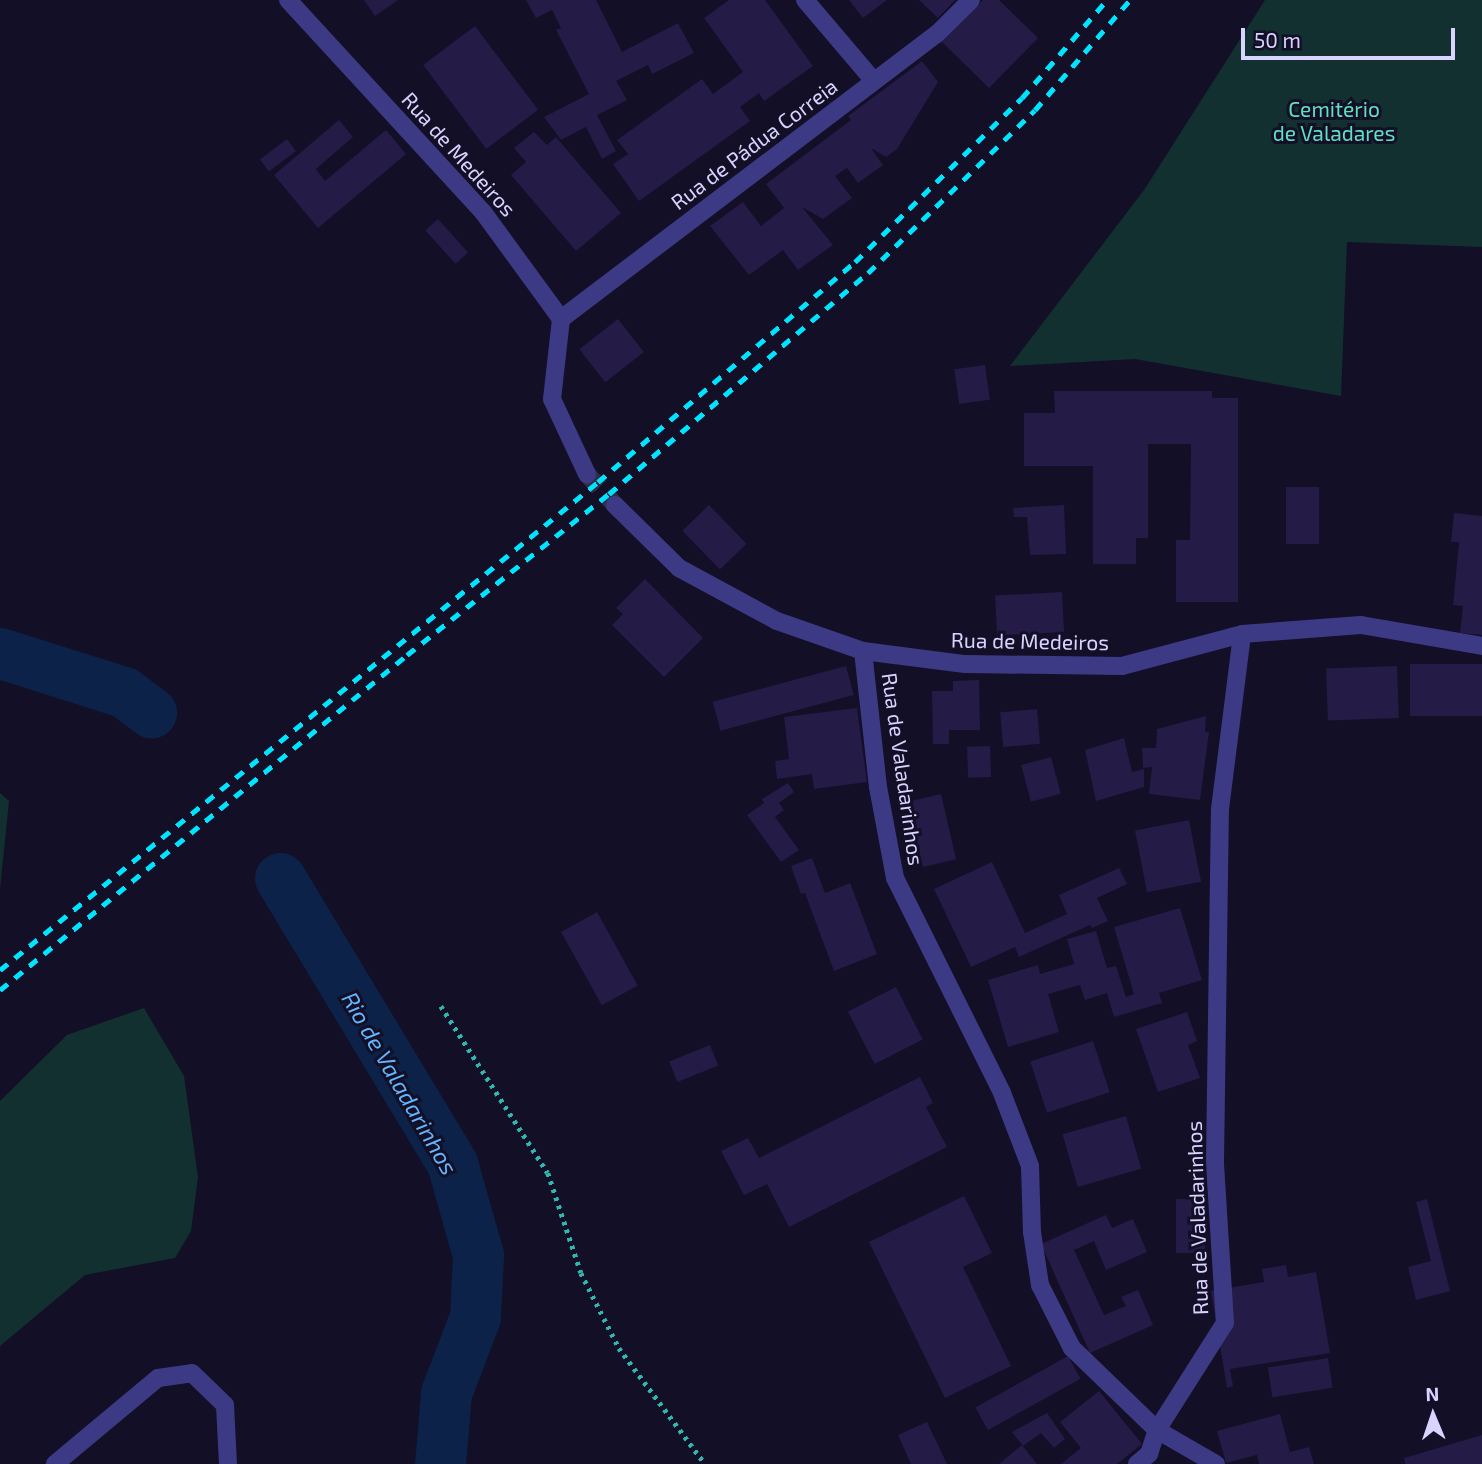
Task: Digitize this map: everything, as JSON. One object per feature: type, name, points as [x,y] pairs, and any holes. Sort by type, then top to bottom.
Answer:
[{"type":"street","name":"Rua de Medeiros","points":[[288,0],[484,212],[561,319]]},
{"type":"street","points":[[805,0],[874,81]]},
{"type":"street","name":"Rua de Pádua Correia","points":[[561,319],[937,34],[971,0]]},
{"type":"street","points":[[561,319],[552,399],[587,474]]},
{"type":"street","name":"Rua de Medeiros","points":[[615,505],[680,568],[776,621],[863,651],[965,664],[1122,666],[1242,634],[1361,625],[1482,646]]},
{"type":"street","name":"Rua de Valadarinhos","points":[[863,651],[878,787],[895,878],[1002,1093],[1030,1166],[1032,1232],[1040,1285],[1073,1348],[1157,1430],[1225,1323],[1215,1161],[1220,809],[1242,634]]},
{"type":"street","points":[[55,1464],[158,1378],[192,1373],[225,1405],[228,1464]]},
{"type":"street","points":[[1137,1464],[1149,1454],[1157,1430],[1216,1464]]},
{"type":"path","points":[[441,1006],[548,1173],[581,1273],[620,1348],[705,1464]]},
{"type":"green space","name":"Cemitério de Valadares","points":[[1265,0],[1482,0],[1482,247],[1347,242],[1341,396],[1135,359],[1010,366],[1144,190]]},
{"type":"green space","points":[[0,793],[9,801],[0,889]]},
{"type":"green space","points":[[144,1008],[184,1076],[198,1177],[191,1231],[175,1258],[85,1275],[0,1346],[0,1101],[67,1035]]},
{"type":"building","points":[[364,0],[398,0],[375,16]]},
{"type":"building","points":[[526,0],[596,0],[622,52],[678,23],[694,53],[652,74],[648,65],[616,81],[627,100],[597,115],[616,151],[602,159],[586,127],[561,140],[544,117],[589,94],[556,30],[561,28],[552,10],[536,18]]},
{"type":"building","points":[[729,0],[765,0],[813,66],[764,101],[759,93],[740,107],[750,121],[639,201],[613,164],[628,154],[617,140],[702,79],[713,94],[743,72],[704,18]]},
{"type":"building","points":[[849,0],[887,0],[863,18]]},
{"type":"building","points":[[919,0],[955,0],[938,18]]},
{"type":"building","points":[[983,0],[999,0],[1038,38],[989,88],[942,42]]},
{"type":"building","points":[[475,26],[538,110],[486,149],[423,65]]},
{"type":"building","points":[[922,61],[938,82],[897,149],[886,157],[871,148],[883,165],[858,183],[847,168],[835,176],[852,198],[823,219],[802,207],[833,245],[798,270],[783,250],[749,275],[710,226],[743,202],[761,226],[784,208],[766,184],[851,120],[848,116]]},
{"type":"building","points":[[339,120],[353,137],[316,169],[325,181],[386,130],[406,154],[318,228],[274,175]]},
{"type":"building","points":[[534,132],[547,145],[556,137],[621,213],[576,251],[511,175],[526,162],[514,148]]},
{"type":"building","points":[[287,139],[296,151],[269,171],[260,159]]},
{"type":"building","points":[[438,219],[468,252],[455,264],[425,230]]},
{"type":"building","points":[[618,319],[644,352],[605,382],[579,349]]},
{"type":"building","points":[[985,365],[990,400],[959,404],[954,369]]},
{"type":"building","points":[[1054,391],[1212,391],[1212,398],[1238,398],[1238,602],[1176,602],[1176,540],[1190,540],[1191,444],[1148,444],[1148,538],[1136,538],[1136,564],[1093,564],[1093,466],[1024,466],[1024,413],[1055,413]]},
{"type":"building","points":[[1286,487],[1319,487],[1319,544],[1286,544]]},
{"type":"building","points":[[709,505],[747,544],[720,570],[682,531]]},
{"type":"building","points":[[1064,505],[1066,554],[1030,555],[1027,517],[1014,517],[1013,508]]},
{"type":"building","points":[[1454,513],[1482,516],[1482,635],[1460,633],[1463,606],[1453,605],[1459,542],[1451,542]]},
{"type":"building","points":[[645,579],[703,638],[664,677],[612,625],[623,614],[616,608]]},
{"type":"building","points":[[1062,592],[1064,632],[997,635],[995,596]]},
{"type":"building","points":[[1410,664],[1482,664],[1482,716],[1410,716]]},
{"type":"building","points":[[846,666],[854,695],[720,731],[713,702]]},
{"type":"building","points":[[1397,666],[1399,718],[1328,720],[1326,668]]},
{"type":"building","points":[[979,680],[980,730],[949,730],[949,744],[933,744],[932,691],[953,691],[953,681]]},
{"type":"building","points":[[857,708],[867,782],[814,789],[812,774],[777,779],[775,761],[789,759],[784,717]]},
{"type":"building","points":[[1037,709],[1040,744],[1003,747],[1000,712]]},
{"type":"building","points":[[1206,716],[1205,732],[1209,732],[1200,800],[1149,794],[1152,767],[1143,768],[1142,748],[1156,748],[1157,729]]},
{"type":"building","points":[[1124,738],[1132,772],[1144,769],[1144,787],[1096,801],[1085,750]]},
{"type":"building","points":[[990,746],[991,777],[968,778],[967,747]]},
{"type":"building","points":[[1051,757],[1061,794],[1031,802],[1021,765]]},
{"type":"building","points":[[788,783],[794,792],[779,803],[784,810],[775,817],[799,850],[781,862],[747,815],[764,803],[762,799]]},
{"type":"building","points":[[941,794],[956,859],[923,867],[908,802]]},
{"type":"building","points":[[1189,820],[1201,882],[1147,892],[1135,830]]},
{"type":"building","points":[[812,858],[825,893],[850,883],[877,954],[834,971],[805,893],[801,894],[791,866]]},
{"type":"building","points":[[992,862],[1025,933],[1067,914],[1059,895],[1119,868],[1127,884],[1097,898],[1108,921],[1092,928],[1090,925],[1019,957],[1015,947],[971,967],[934,889]]},
{"type":"building","points":[[1180,908],[1202,980],[1159,993],[1162,1003],[1114,1017],[1107,993],[1085,1000],[1080,985],[1048,994],[1059,1032],[1008,1047],[988,980],[1038,965],[1040,974],[1074,964],[1067,939],[1096,931],[1107,968],[1116,966],[1126,997],[1134,994],[1114,927]]},
{"type":"building","points":[[597,912],[638,985],[602,1005],[561,932]]},
{"type":"building","points":[[896,987],[923,1040],[875,1064],[848,1012]]},
{"type":"building","points":[[1187,1012],[1197,1041],[1188,1045],[1200,1078],[1158,1092],[1136,1029]]},
{"type":"building","points":[[1093,1041],[1110,1092],[1047,1113],[1030,1061]]},
{"type":"building","points":[[710,1045],[718,1065],[677,1082],[669,1061]]},
{"type":"building","points":[[920,1077],[933,1103],[926,1107],[947,1147],[789,1227],[767,1184],[744,1195],[721,1151],[748,1138],[759,1158]]},
{"type":"building","points":[[1126,1116],[1141,1169],[1078,1187],[1063,1134]]},
{"type":"building","points":[[964,1196],[992,1253],[963,1267],[1011,1366],[945,1398],[869,1242]]},
{"type":"building","points":[[1176,1199],[1205,1199],[1205,1253],[1176,1253]]},
{"type":"building","points":[[1427,1199],[1450,1291],[1416,1300],[1408,1267],[1431,1261],[1416,1202]]},
{"type":"building","points":[[1106,1215],[1112,1228],[1133,1219],[1147,1252],[1106,1270],[1094,1241],[1074,1250],[1104,1315],[1126,1306],[1121,1297],[1138,1290],[1153,1325],[1090,1353],[1041,1244]]},
{"type":"building","points":[[1286,1265],[1288,1277],[1316,1272],[1330,1353],[1230,1369],[1233,1386],[1227,1388],[1211,1291],[1264,1282],[1262,1269]]},
{"type":"building","points":[[1068,1356],[1081,1379],[988,1430],[975,1407]]},
{"type":"building","points":[[1328,1358],[1333,1388],[1272,1397],[1268,1368]]},
{"type":"building","points":[[1099,1391],[1142,1444],[1117,1464],[1061,1464],[1081,1448],[1060,1422]]},
{"type":"building","points":[[1047,1413],[1065,1439],[1054,1448],[1041,1433],[1023,1446],[1012,1432]]},
{"type":"building","points":[[1280,1414],[1290,1452],[1309,1447],[1314,1464],[1259,1464],[1257,1455],[1226,1463],[1217,1431]]},
{"type":"building","points":[[927,1422],[947,1464],[911,1464],[898,1435]]},
{"type":"building","points":[[1482,1435],[1482,1464],[1405,1464],[1404,1458]]},
{"type":"building","points":[[1022,1445],[1037,1464],[999,1464]]},
{"type":"waterway","name":"Rio de Valadarinhos","points":[[0,653],[124,692],[151,712]]},
{"type":"waterway","name":"Rio de Valadarinhos","points":[[280,878],[452,1163],[478,1255],[475,1317],[446,1393],[440,1464]]},
{"type":"tunnel","points":[[587,474],[615,505]]},
{"type":"railway","points":[[0,970],[598,482],[855,262],[1022,98],[1107,0]]},
{"type":"railway","points":[[0,990],[407,655],[609,494],[868,273],[1035,110],[1130,0]]}]
